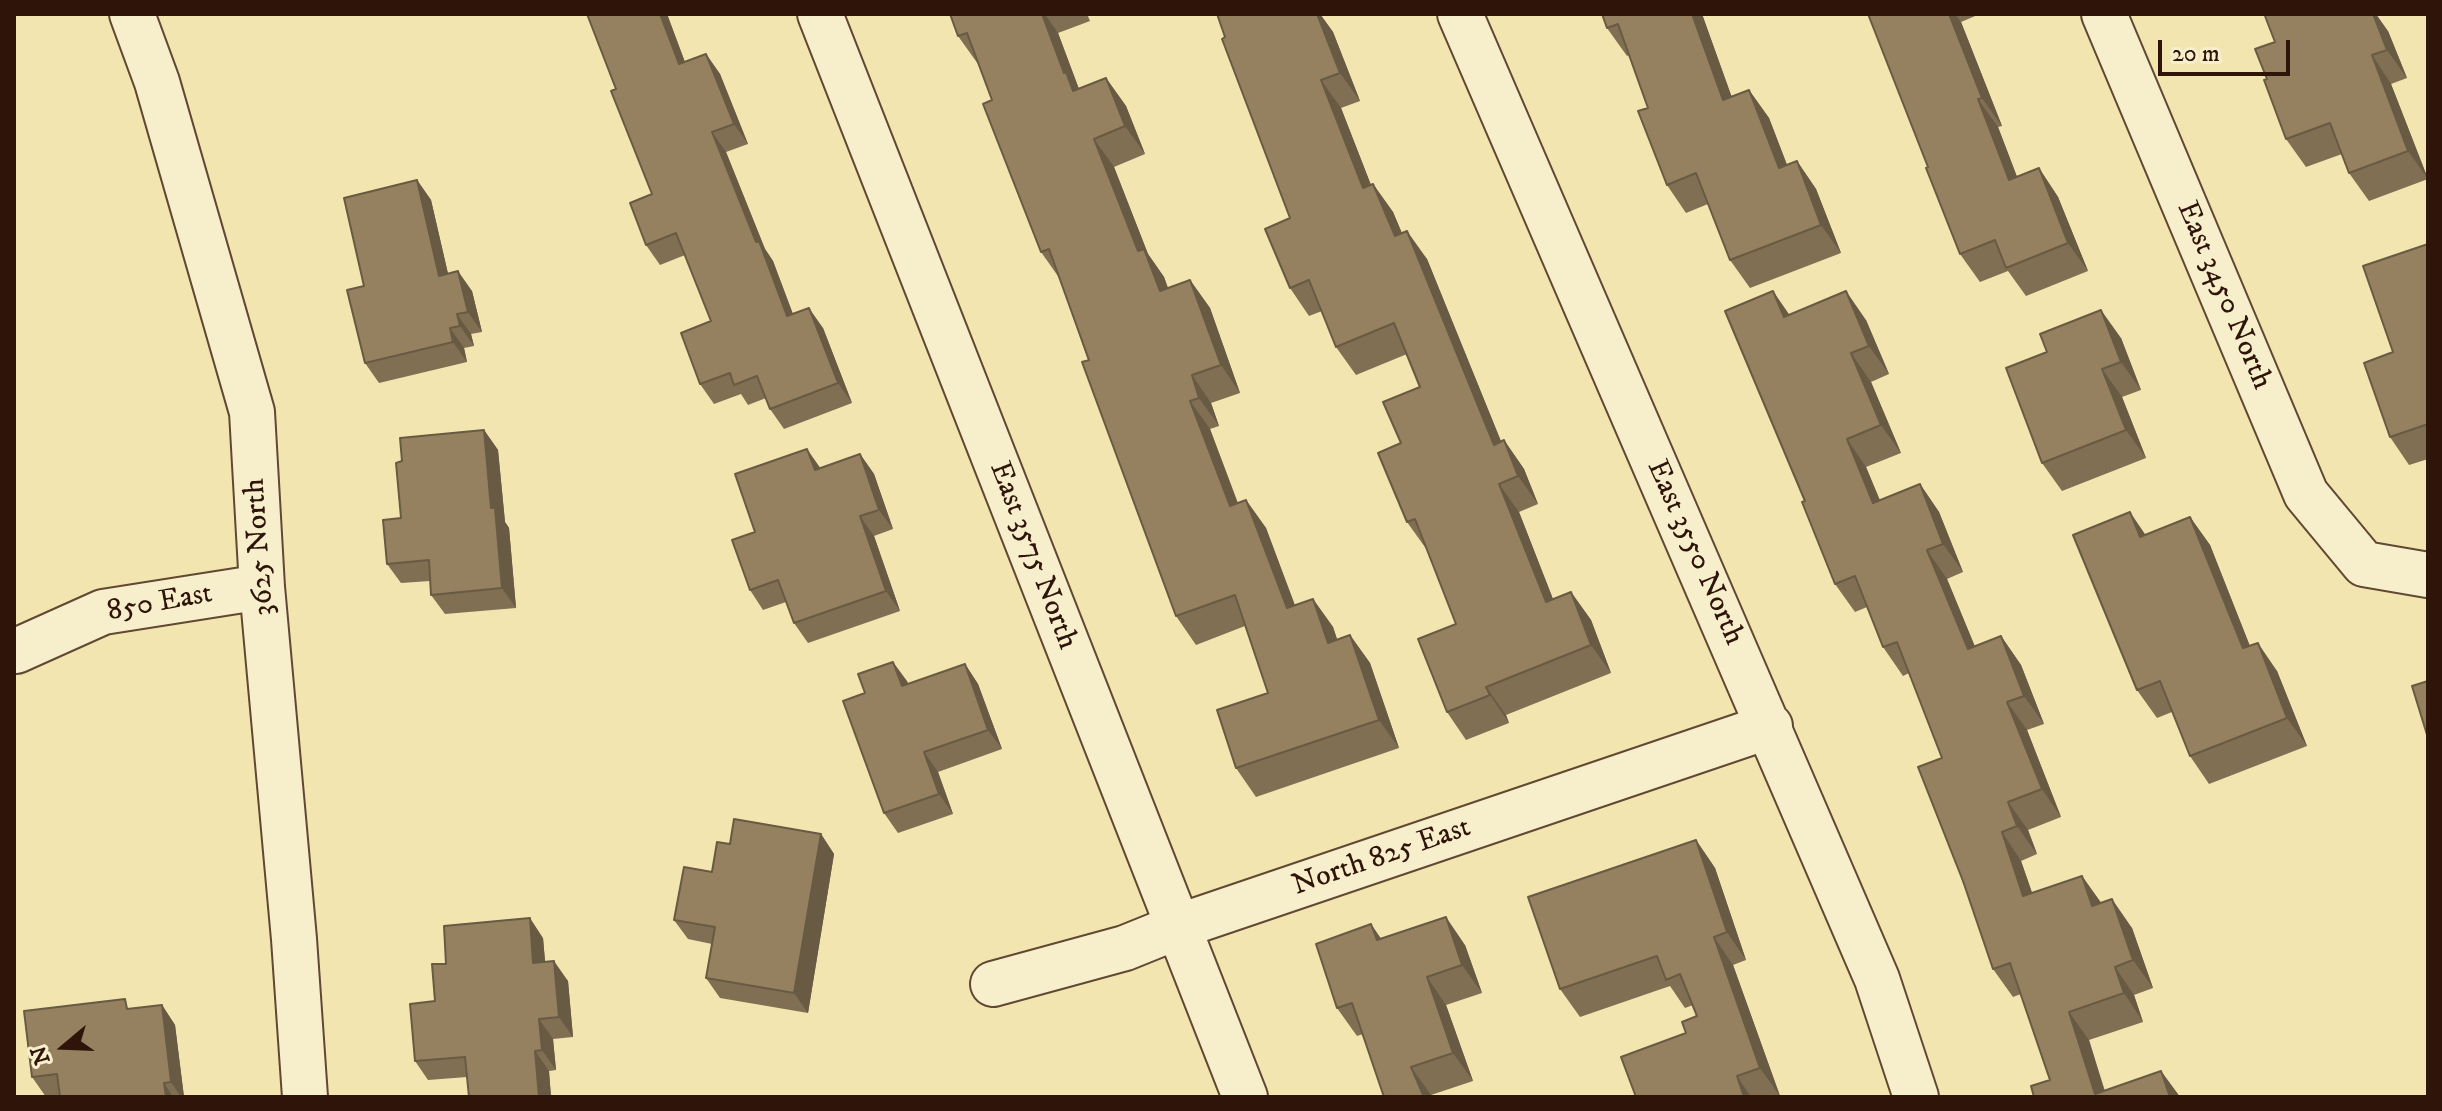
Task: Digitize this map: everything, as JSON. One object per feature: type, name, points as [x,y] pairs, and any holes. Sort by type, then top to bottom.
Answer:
[{"type":"street","name":"3625 North","points":[[132,14],[157,82],[252,412],[262,587],[305,1097]]},
{"type":"street","name":"East 3575 North","points":[[820,14],[1245,1097]]},
{"type":"street","name":"East 3550 North","points":[[1460,14],[1488,85],[1770,726],[1877,979],[1916,1097]]},
{"type":"street","name":"East 3450 North","points":[[2104,14],[2306,494],[2364,564],[2428,575]]},
{"type":"street","name":"850 East","points":[[16,651],[103,612],[262,587]]},
{"type":"street","name":"North 825 East","points":[[993,984],[1125,948],[1177,927],[1770,726]]},
{"type":"building","points":[[587,14],[660,14],[679,64],[706,54],[734,124],[712,132],[756,242],[759,241],[787,316],[809,308],[838,383],[770,409],[757,376],[734,385],[730,373],[700,384],[681,333],[711,321],[676,233],[646,245],[630,203],[652,194],[611,91],[616,89]]},
{"type":"building","points":[[950,14],[1042,14],[1073,91],[1106,78],[1125,126],[1094,139],[1138,251],[1144,249],[1160,291],[1190,280],[1221,365],[1192,375],[1199,398],[1190,401],[1230,506],[1246,500],[1287,608],[1313,599],[1328,643],[1350,635],[1379,720],[1236,768],[1217,710],[1268,693],[1235,595],[1176,616],[1082,362],[1089,360],[1049,249],[1041,252],[983,104],[992,100],[967,33],[958,36]]},
{"type":"building","points":[[1217,14],[1317,14],[1340,73],[1321,80],[1363,188],[1373,184],[1395,236],[1407,231],[1494,445],[1504,440],[1518,476],[1499,484],[1546,602],[1571,592],[1591,645],[1486,687],[1490,695],[1447,712],[1418,639],[1456,624],[1415,519],[1407,522],[1378,453],[1401,443],[1383,402],[1420,387],[1394,323],[1336,347],[1309,280],[1290,288],[1265,229],[1290,218],[1222,39],[1225,37]]},
{"type":"building","points":[[1602,14],[1692,14],[1723,100],[1749,90],[1779,168],[1797,161],[1821,225],[1730,260],[1696,173],[1667,185],[1638,111],[1648,108],[1618,24],[1607,28]]},
{"type":"building","points":[[1868,14],[1949,14],[1982,98],[1978,99],[2009,180],[2039,168],[2068,243],[2006,268],[1995,240],[1960,254]]},
{"type":"building","points":[[2373,14],[2387,50],[2372,55],[2408,151],[2349,173],[2330,123],[2286,139],[2255,49],[2275,42],[2265,16]]},
{"type":"building","points":[[417,180],[439,276],[458,271],[468,312],[457,314],[460,326],[450,328],[453,342],[365,363],[347,290],[364,286],[344,198]]},
{"type":"building","points":[[2428,244],[2428,424],[2390,437],[2364,363],[2393,352],[2363,266]]},
{"type":"building","points":[[1773,291],[1784,317],[1846,291],[1869,346],[1851,353],[1881,425],[1847,439],[1873,503],[1920,484],[1943,544],[1927,550],[1968,649],[2001,636],[2024,696],[2007,702],[2042,789],[2008,802],[2017,826],[2002,832],[2023,896],[2082,876],[2092,906],[2112,899],[2133,960],[2115,967],[2124,993],[2069,1012],[2095,1094],[2161,1071],[2170,1097],[2034,1097],[2031,1086],[2050,1080],[2010,963],[1993,969],[1963,881],[1918,767],[1942,758],[1897,642],[1883,647],[1855,576],[1835,584],[1802,502],[1805,501],[1725,311]]},
{"type":"building","points":[[2101,310],[2121,362],[2102,369],[2126,430],[2042,463],[2006,368],[2047,352],[2040,334]]},
{"type":"building","points":[[484,430],[502,588],[431,595],[429,560],[387,564],[383,520],[401,518],[396,463],[402,461],[400,438]]},
{"type":"building","points":[[807,449],[815,470],[860,454],[879,510],[860,516],[886,591],[794,623],[778,580],[750,590],[732,540],[755,532],[735,474]]},
{"type":"building","points":[[2130,512],[2140,537],[2190,517],[2243,648],[2258,643],[2287,718],[2190,756],[2160,681],[2137,690],[2073,535]]},
{"type":"building","points":[[893,662],[902,686],[965,664],[988,730],[924,752],[939,794],[884,813],[843,701],[865,693],[858,674]]},
{"type":"building","points":[[2428,681],[2428,738],[2412,686]]},
{"type":"building","points":[[734,819],[821,834],[794,993],[706,978],[715,927],[674,920],[684,867],[712,872],[717,842],[730,844]]},
{"type":"building","points":[[1696,840],[1727,932],[1714,937],[1760,1068],[1737,1076],[1744,1097],[1636,1097],[1621,1057],[1686,1033],[1682,1022],[1697,1016],[1680,974],[1666,980],[1657,956],[1560,989],[1528,897]]},
{"type":"building","points":[[1446,917],[1462,965],[1427,977],[1453,1053],[1411,1067],[1424,1097],[1384,1097],[1352,1003],[1337,1008],[1316,944],[1371,924],[1377,940]]},
{"type":"building","points":[[530,918],[533,963],[554,961],[559,1017],[539,1019],[542,1050],[535,1051],[539,1097],[469,1097],[465,1057],[415,1061],[410,1004],[435,1001],[432,964],[446,964],[444,926]]},
{"type":"building","points":[[125,999],[127,1009],[162,1005],[171,1082],[164,1083],[166,1097],[60,1097],[57,1074],[32,1077],[24,1011]]}]
